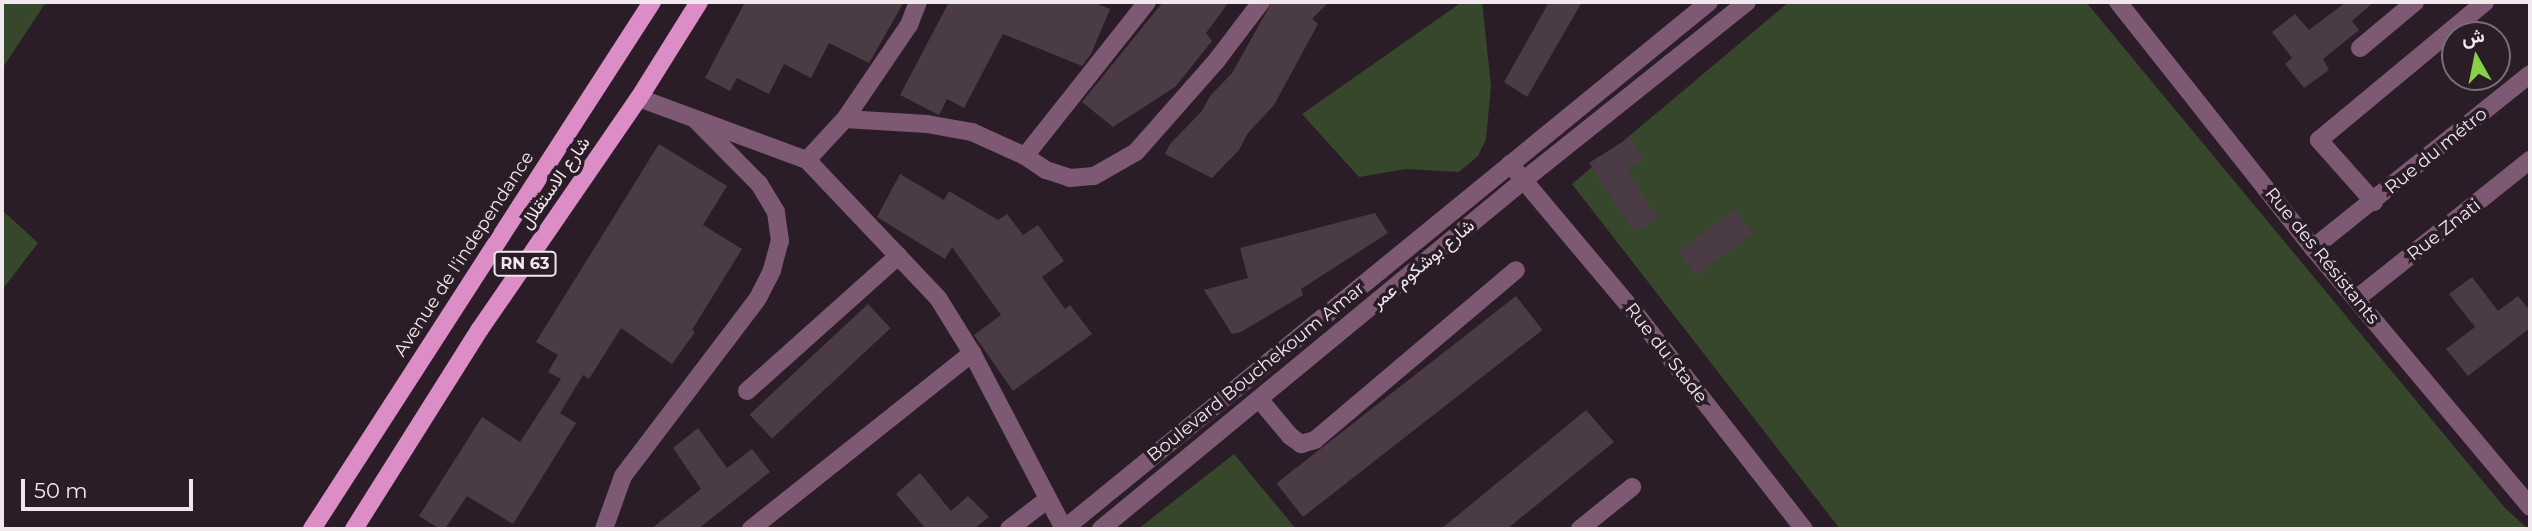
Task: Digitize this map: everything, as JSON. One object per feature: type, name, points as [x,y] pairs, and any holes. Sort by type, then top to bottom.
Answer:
[{"type":"main road","name":"Avenue de l'independance","points":[[312,529],[652,2]]},
{"type":"main road","name":"شارع الاستقلال","points":[[354,529],[480,329],[639,98],[699,2]]},
{"type":"street","points":[[807,160],[845,119],[909,25],[918,2]]},
{"type":"street","points":[[1025,156],[1146,2]]},
{"type":"street","points":[[845,119],[927,124],[972,132],[1025,156],[1046,170],[1070,178],[1094,176],[1136,152],[1217,60],[1261,2]]},
{"type":"street","name":"Boulevard Bouchekoum Amar","points":[[1064,529],[1709,2]]},
{"type":"street","name":"شارع بوشكوم عمر","points":[[1101,529],[1524,180],[1747,2]]},
{"type":"street","name":"Rue des Résistants","points":[[2118,2],[2314,248],[2530,507]]},
{"type":"street","points":[[2360,48],[2415,2]]},
{"type":"street","points":[[2374,202],[2319,139],[2485,2]]},
{"type":"street","name":"Rue du métro","points":[[2314,248],[2530,74]]},
{"type":"street","points":[[639,98],[807,160],[938,298],[972,353],[1064,529]]},
{"type":"street","points":[[604,529],[623,476],[758,298],[780,241],[776,212],[759,184],[695,119]]},
{"type":"street","name":"Rue Znati","points":[[2356,299],[2530,160]]},
{"type":"street","name":"Rue du Stade","points":[[1510,164],[1639,318],[1804,529]]},
{"type":"street","points":[[747,391],[898,256]]},
{"type":"street","points":[[1260,400],[1290,436],[1301,444],[1315,440],[1516,270]]},
{"type":"street","points":[[751,529],[972,353]]},
{"type":"street","points":[[1580,529],[1632,487]]},
{"type":"street","points":[[1009,529],[1048,499]]},
{"type":"green space","points":[[2,2],[46,2],[2,69]]},
{"type":"green space","points":[[1462,2],[1482,2],[1491,86],[1486,139],[1478,156],[1459,172],[1406,169],[1359,177],[1302,114]]},
{"type":"green space","points":[[1789,2],[2086,2],[2505,508],[2528,529],[1840,529],[1572,184]]},
{"type":"green space","points":[[2,210],[38,243],[2,290]]},
{"type":"green space","points":[[1234,454],[1296,529],[1138,529]]},
{"type":"building","points":[[745,2],[904,2],[869,63],[829,43],[811,78],[784,64],[769,94],[737,78],[730,91],[705,78]]},
{"type":"building","points":[[949,2],[1093,2],[1110,9],[1091,54],[1082,66],[1003,34],[964,108],[947,99],[939,115],[900,95]]},
{"type":"building","points":[[1163,2],[1229,2],[1206,33],[1212,41],[1175,87],[1113,127],[1082,102]]},
{"type":"building","points":[[1272,2],[1329,2],[1312,19],[1318,24],[1274,105],[1248,133],[1239,150],[1212,178],[1165,154],[1170,144],[1202,111],[1210,96],[1232,73]]},
{"type":"building","points":[[1549,2],[1582,2],[1527,97],[1504,82]]},
{"type":"building","points":[[2346,2],[2374,2],[2352,21],[2359,30],[2323,59],[2329,70],[2304,88],[2285,64],[2292,58],[2272,32],[2295,14],[2309,30]]},
{"type":"building","points":[[1630,137],[1644,160],[1627,170],[1658,218],[1635,233],[1589,163]]},
{"type":"building","points":[[659,144],[727,186],[703,225],[742,249],[692,330],[695,332],[672,364],[621,328],[589,379],[583,375],[560,413],[576,423],[513,524],[467,496],[445,529],[440,529],[419,516],[482,417],[520,442],[561,379],[548,372],[558,355],[536,342]]},
{"type":"building","points":[[900,174],[944,200],[949,191],[998,220],[1007,214],[1023,235],[1038,225],[1064,261],[1042,277],[1065,309],[1070,305],[1092,334],[1013,391],[974,335],[1001,315],[952,247],[945,259],[877,217]]},
{"type":"building","points":[[1735,209],[1753,233],[1696,276],[1678,252]]},
{"type":"building","points":[[1375,213],[1388,233],[1301,289],[1303,295],[1241,332],[1232,334],[1204,290],[1248,278],[1240,248]]},
{"type":"building","points":[[2472,277],[2498,311],[2518,296],[2530,311],[2530,328],[2468,376],[2446,349],[2475,327],[2449,294]]},
{"type":"building","points":[[1516,296],[1542,330],[1303,517],[1276,483]]},
{"type":"building","points":[[868,304],[891,328],[772,439],[750,414]]},
{"type":"building","points":[[1586,410],[1614,442],[1507,529],[1441,529]]},
{"type":"building","points":[[698,428],[727,468],[752,449],[770,472],[698,529],[651,529],[701,489],[673,448]]},
{"type":"building","points":[[920,473],[951,511],[968,496],[989,517],[974,529],[926,529],[896,494]]}]
